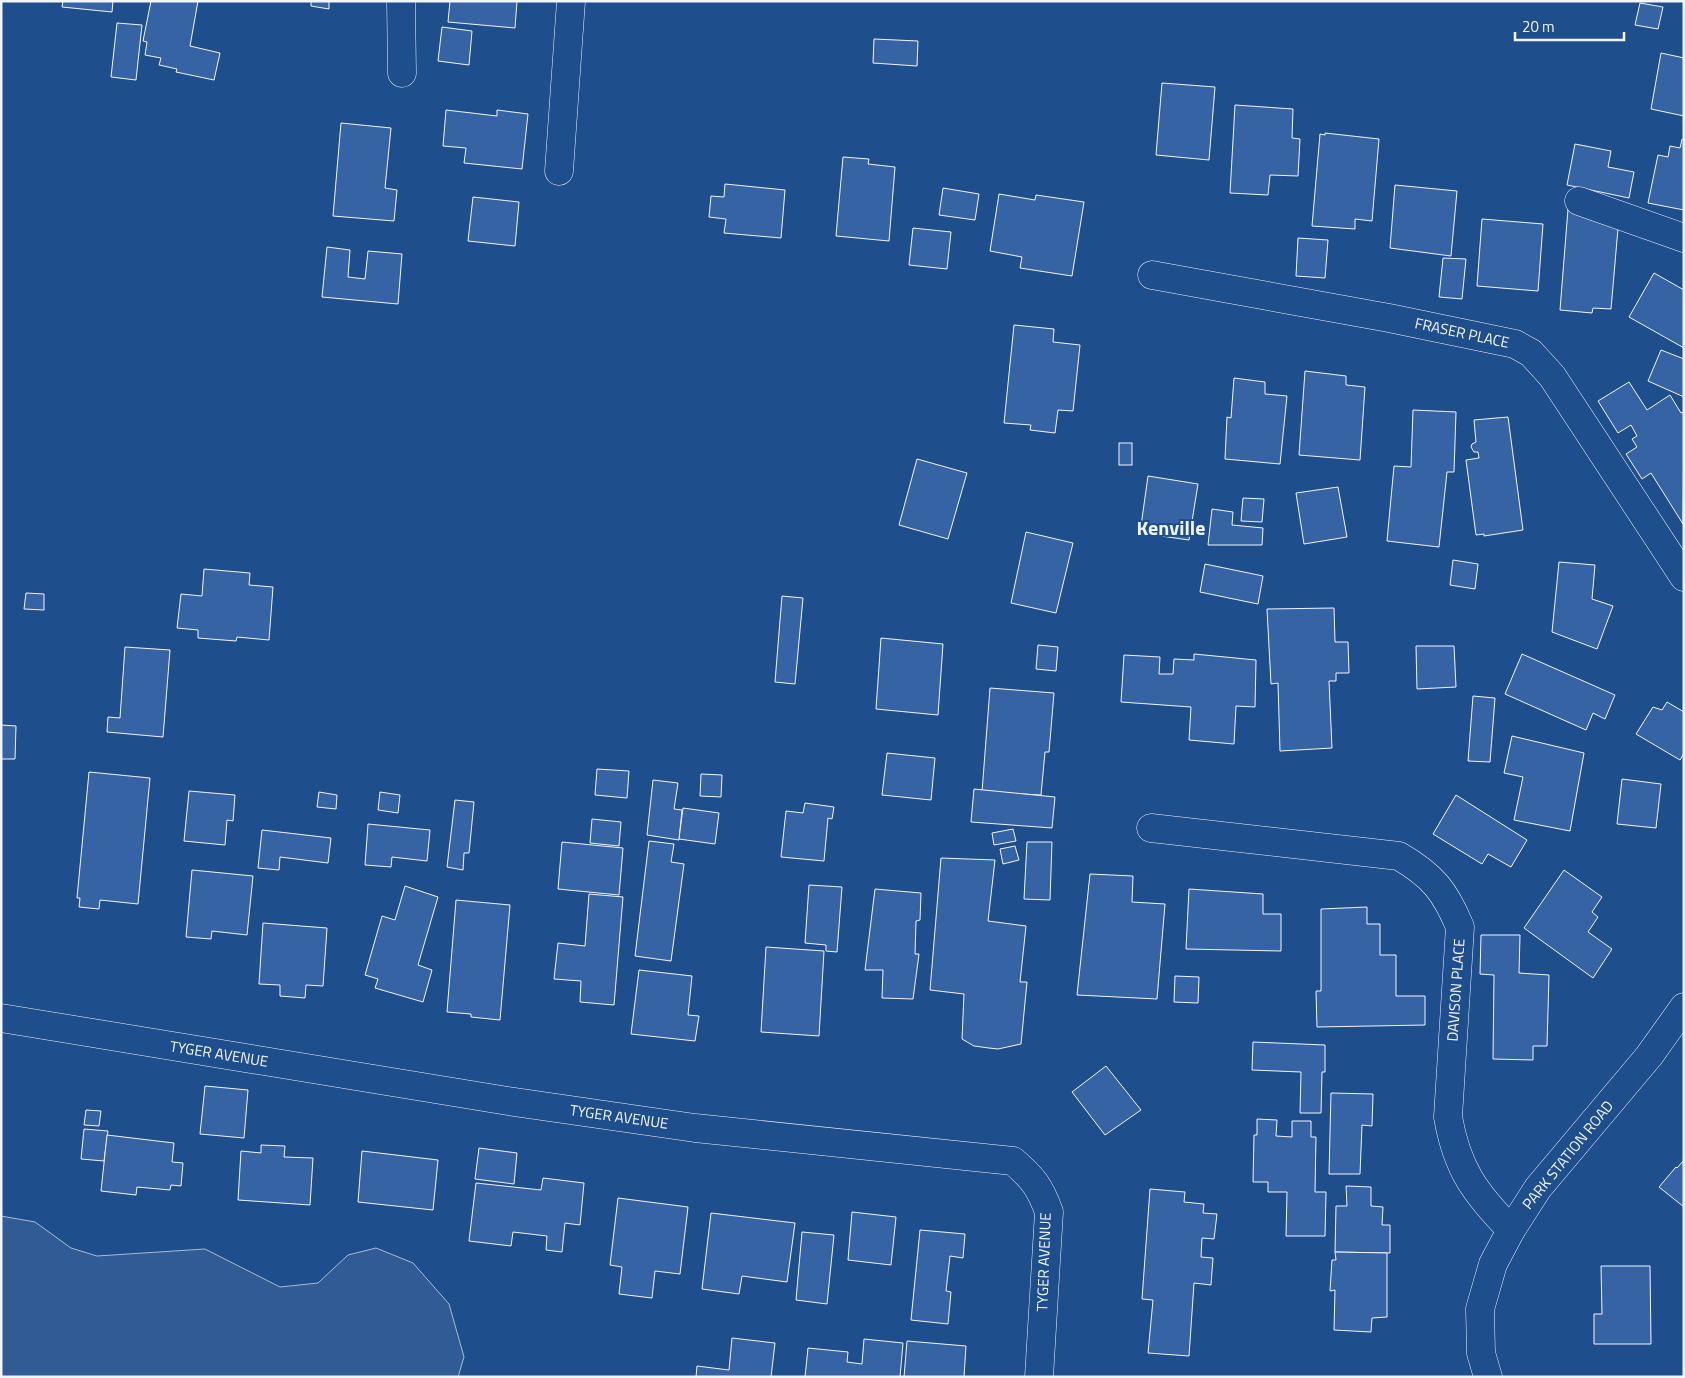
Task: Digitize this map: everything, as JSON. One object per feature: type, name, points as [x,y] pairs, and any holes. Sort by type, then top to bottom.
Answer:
[{"type":"street","points":[[401,1],[402,73]]},
{"type":"street","points":[[559,171],[571,1]]},
{"type":"street","points":[[1579,201],[1684,238]]},
{"type":"street","name":"FRASER PLACE","points":[[1152,275],[1389,318],[1514,344],[1531,354],[1552,376],[1684,578]]},
{"type":"street","name":"DAVISON PLACE","points":[[1151,828],[1399,856],[1421,869],[1438,886],[1451,904],[1460,927],[1448,1117],[1452,1142],[1461,1166],[1484,1202],[1511,1230]]},
{"type":"street","name":"PARK STATION ROAD","points":[[1488,1377],[1481,1354],[1480,1310],[1493,1264],[1511,1230],[1538,1188],[1649,1056],[1684,1007]]},
{"type":"street","name":"TYGER AVENUE","points":[[1,1018],[498,1099],[695,1128],[1013,1161],[1033,1180],[1042,1193],[1049,1212],[1039,1377]]},
{"type":"shaded area","points":[[1,1216],[35,1222],[71,1248],[97,1256],[205,1249],[280,1287],[318,1283],[348,1255],[376,1248],[413,1263],[449,1304],[464,1357],[458,1377],[1,1377]]},
{"type":"building","points":[[63,1],[113,1],[112,12],[62,7]]},
{"type":"building","points":[[151,1],[198,1],[190,46],[220,53],[214,80],[176,72],[177,69],[159,65],[161,58],[145,55],[147,42],[143,41]]},
{"type":"building","points":[[311,1],[329,1],[329,9],[311,6]]},
{"type":"building","points":[[450,1],[517,1],[515,28],[448,22]]},
{"type":"building","points":[[1640,3],[1663,7],[1658,29],[1635,25]]},
{"type":"building","points":[[117,23],[142,25],[136,80],[111,77]]},
{"type":"building","points":[[442,27],[472,31],[469,65],[438,61]]},
{"type":"building","points":[[874,39],[918,41],[917,66],[873,63]]},
{"type":"building","points":[[1661,53],[1684,58],[1684,116],[1651,109]]},
{"type":"building","points":[[1162,83],[1215,87],[1209,160],[1156,155]]},
{"type":"building","points":[[1235,105],[1293,109],[1292,138],[1300,139],[1298,176],[1270,175],[1268,195],[1230,193]]},
{"type":"building","points":[[446,110],[497,116],[497,110],[528,114],[522,169],[464,163],[466,148],[443,146]]},
{"type":"building","points":[[341,123],[391,128],[385,188],[397,190],[394,221],[333,216]]},
{"type":"building","points":[[1325,133],[1379,139],[1372,221],[1355,219],[1355,229],[1312,226],[1320,134],[1325,135]]},
{"type":"building","points":[[1682,139],[1684,140],[1684,210],[1648,203],[1658,155],[1668,157],[1670,146],[1680,148]]},
{"type":"building","points":[[1575,144],[1611,151],[1608,167],[1634,172],[1629,198],[1567,185]]},
{"type":"building","points":[[843,157],[869,159],[868,164],[895,167],[889,241],[836,236]]},
{"type":"building","points":[[725,184],[785,190],[781,238],[724,233],[726,219],[709,217],[711,196],[724,197]]},
{"type":"building","points":[[1395,185],[1457,191],[1451,256],[1390,248]]},
{"type":"building","points":[[943,188],[979,194],[975,220],[939,215]]},
{"type":"building","points":[[999,194],[1035,200],[1036,195],[1084,202],[1072,276],[1020,268],[1022,257],[990,251]]},
{"type":"building","points":[[473,197],[519,202],[515,246],[468,241]]},
{"type":"building","points":[[1568,209],[1619,217],[1611,309],[1593,308],[1592,313],[1560,310]]},
{"type":"building","points":[[1482,219],[1543,224],[1538,291],[1477,286]]},
{"type":"building","points":[[913,228],[951,232],[947,269],[909,265]]},
{"type":"building","points":[[1298,238],[1328,240],[1325,278],[1296,276]]},
{"type":"building","points":[[327,247],[350,250],[348,277],[365,279],[368,251],[402,254],[398,304],[322,297]]},
{"type":"building","points":[[1443,258],[1466,259],[1462,299],[1439,297]]},
{"type":"building","points":[[1654,273],[1684,290],[1684,348],[1629,317]]},
{"type":"building","points":[[1014,325],[1054,329],[1053,342],[1080,345],[1073,411],[1058,410],[1055,433],[1030,430],[1031,425],[1004,423]]},
{"type":"building","points":[[1661,350],[1684,359],[1684,397],[1648,381]]},
{"type":"building","points":[[1305,371],[1346,376],[1346,385],[1365,387],[1360,460],[1299,455]]},
{"type":"building","points":[[1234,378],[1265,382],[1265,394],[1287,396],[1280,464],[1225,459],[1227,417],[1231,418]]},
{"type":"building","points":[[1629,382],[1647,410],[1670,395],[1681,413],[1684,412],[1683,524],[1651,473],[1642,479],[1626,454],[1637,447],[1632,439],[1637,436],[1631,425],[1618,433],[1598,401]]},
{"type":"building","points":[[1413,410],[1456,412],[1454,472],[1447,472],[1439,547],[1387,541],[1394,466],[1411,467]]},
{"type":"building","points":[[1508,417],[1523,530],[1484,536],[1484,534],[1476,535],[1466,460],[1479,458],[1478,452],[1474,452],[1471,447],[1476,442],[1474,420]]},
{"type":"building","points":[[1119,443],[1132,443],[1132,465],[1119,465]]},
{"type":"building","points":[[917,459],[967,473],[948,539],[899,525]]},
{"type":"building","points":[[1148,476],[1198,484],[1189,540],[1140,533]]},
{"type":"building","points":[[1338,487],[1347,537],[1304,544],[1296,493]]},
{"type":"building","points":[[1243,498],[1264,499],[1262,522],[1241,521]]},
{"type":"building","points":[[1212,509],[1233,512],[1232,525],[1263,528],[1262,545],[1208,545]]},
{"type":"building","points":[[1026,532],[1073,543],[1056,613],[1011,603]]},
{"type":"building","points":[[1453,560],[1478,564],[1475,589],[1450,585]]},
{"type":"building","points":[[1559,562],[1595,565],[1592,599],[1613,606],[1597,649],[1552,632]]},
{"type":"building","points":[[1205,564],[1263,576],[1258,604],[1200,592]]},
{"type":"building","points":[[204,569],[250,573],[249,585],[273,587],[269,640],[237,637],[236,641],[198,638],[198,630],[177,628],[181,594],[202,596]]},
{"type":"building","points":[[26,593],[44,594],[44,610],[24,609]]},
{"type":"building","points":[[782,596],[803,598],[795,684],[775,682]]},
{"type":"building","points":[[1334,608],[1335,642],[1348,642],[1349,673],[1336,673],[1336,681],[1329,681],[1332,748],[1280,751],[1278,683],[1271,684],[1267,609]]},
{"type":"building","points":[[881,638],[943,644],[938,715],[876,709]]},
{"type":"building","points":[[1038,645],[1058,647],[1056,671],[1036,669]]},
{"type":"building","points":[[1416,646],[1454,646],[1456,687],[1417,689]]},
{"type":"building","points":[[125,647],[170,650],[163,737],[107,732],[108,717],[120,718]]},
{"type":"building","points":[[1194,654],[1256,660],[1255,707],[1236,706],[1234,744],[1189,740],[1191,707],[1121,702],[1124,655],[1160,657],[1159,674],[1173,674],[1174,659],[1194,660]]},
{"type":"building","points":[[1522,654],[1615,695],[1605,719],[1593,713],[1586,730],[1505,694]]},
{"type":"building","points":[[990,688],[1054,693],[1049,752],[1045,752],[1041,795],[982,792]]},
{"type":"building","points":[[1473,696],[1495,698],[1490,762],[1468,761]]},
{"type":"building","points":[[1667,702],[1684,712],[1684,753],[1680,760],[1636,734],[1653,707],[1662,710]]},
{"type":"building","points":[[1,725],[16,726],[15,759],[1,759]]},
{"type":"building","points":[[1512,736],[1584,753],[1570,831],[1514,820],[1523,777],[1504,773]]},
{"type":"building","points":[[887,753],[935,758],[931,800],[882,795]]},
{"type":"building","points":[[597,769],[629,771],[627,798],[595,795]]},
{"type":"building","points":[[89,772],[150,778],[138,904],[100,900],[99,909],[79,907],[80,898],[77,898]]},
{"type":"building","points":[[701,774],[722,775],[721,797],[700,796]]},
{"type":"building","points":[[1622,779],[1661,784],[1656,828],[1617,824]]},
{"type":"building","points":[[653,780],[678,783],[674,809],[682,810],[679,840],[647,835]]},
{"type":"building","points":[[974,789],[1055,797],[1052,828],[971,822]]},
{"type":"building","points":[[189,791],[235,795],[233,821],[227,820],[225,845],[184,841]]},
{"type":"building","points":[[319,792],[337,795],[336,809],[317,807]]},
{"type":"building","points":[[380,792],[400,795],[398,813],[378,810]]},
{"type":"building","points":[[1456,795],[1527,840],[1511,867],[1488,854],[1482,864],[1433,834]]},
{"type":"building","points":[[455,800],[474,802],[469,853],[464,853],[463,870],[447,867]]},
{"type":"building","points":[[805,803],[834,807],[832,819],[828,818],[824,861],[781,857],[786,811],[803,813]]},
{"type":"building","points":[[683,808],[719,813],[715,844],[679,839]]},
{"type":"building","points":[[592,819],[621,822],[619,846],[590,843]]},
{"type":"building","points":[[368,824],[430,830],[427,861],[392,857],[391,867],[365,865]]},
{"type":"building","points":[[1013,829],[1016,841],[994,845],[992,833]]},
{"type":"building","points":[[262,830],[331,838],[328,863],[280,857],[279,870],[258,868]]},
{"type":"building","points":[[649,841],[674,844],[671,862],[684,864],[671,961],[635,956]]},
{"type":"building","points":[[562,842],[623,848],[619,895],[558,889]]},
{"type":"building","points":[[1027,842],[1052,842],[1050,900],[1024,899]]},
{"type":"building","points":[[1015,846],[1019,860],[1003,864],[1000,849]]},
{"type":"building","points":[[941,858],[995,860],[988,921],[1026,926],[1020,982],[1027,982],[1021,1044],[998,1049],[974,1046],[962,1039],[964,994],[930,990]]},
{"type":"building","points":[[192,870],[253,876],[247,935],[212,931],[211,939],[186,937]]},
{"type":"building","points":[[1564,870],[1602,897],[1592,912],[1598,917],[1588,932],[1612,949],[1593,978],[1524,928]]},
{"type":"building","points":[[1090,874],[1133,876],[1132,902],[1165,904],[1157,999],[1077,995]]},
{"type":"building","points":[[809,885],[842,887],[837,952],[826,951],[826,945],[805,943]]},
{"type":"building","points":[[405,886],[438,897],[418,965],[432,970],[423,1002],[375,988],[378,979],[365,975],[382,916],[395,920]]},
{"type":"building","points":[[875,889],[921,893],[920,920],[916,921],[915,954],[919,954],[913,999],[882,998],[883,970],[865,970]]},
{"type":"building","points":[[1189,889],[1263,894],[1263,914],[1281,914],[1281,951],[1186,949]]},
{"type":"building","points":[[589,894],[623,897],[614,1005],[580,1002],[581,981],[554,979],[558,943],[585,946]]},
{"type":"building","points":[[456,900],[510,905],[500,1020],[471,1017],[471,1014],[447,1012]]},
{"type":"building","points":[[1367,907],[1367,924],[1380,924],[1380,955],[1396,955],[1396,996],[1425,996],[1425,1025],[1317,1027],[1316,991],[1321,991],[1321,909]]},
{"type":"building","points":[[263,923],[327,928],[323,986],[306,985],[305,998],[280,996],[280,985],[259,984]]},
{"type":"building","points":[[1481,935],[1520,935],[1519,973],[1549,975],[1547,1046],[1533,1046],[1533,1060],[1493,1059],[1494,975],[1480,974]]},
{"type":"building","points":[[766,947],[824,951],[819,1036],[761,1032]]},
{"type":"building","points":[[639,970],[692,976],[688,1015],[699,1016],[695,1041],[631,1034]]},
{"type":"building","points":[[1175,976],[1199,977],[1198,1003],[1174,1002]]},
{"type":"building","points":[[1253,1042],[1325,1045],[1325,1072],[1322,1072],[1321,1113],[1300,1113],[1301,1072],[1252,1070]]},
{"type":"building","points":[[1106,1066],[1141,1110],[1105,1135],[1072,1092]]},
{"type":"building","points":[[205,1086],[248,1090],[244,1138],[200,1134]]},
{"type":"building","points":[[1331,1093],[1373,1094],[1372,1126],[1362,1125],[1360,1174],[1329,1174]]},
{"type":"building","points":[[86,1110],[101,1111],[99,1126],[84,1125]]},
{"type":"building","points":[[1257,1119],[1277,1120],[1276,1136],[1292,1137],[1292,1121],[1311,1121],[1311,1137],[1316,1137],[1315,1192],[1326,1192],[1325,1236],[1286,1236],[1287,1192],[1268,1192],[1268,1182],[1253,1182],[1254,1135],[1257,1135]]},
{"type":"building","points":[[84,1129],[108,1131],[104,1161],[81,1159]]},
{"type":"building","points":[[107,1135],[174,1143],[172,1162],[183,1163],[181,1186],[171,1185],[170,1190],[137,1187],[136,1195],[101,1191]]},
{"type":"building","points":[[261,1145],[285,1146],[284,1157],[313,1158],[310,1205],[238,1200],[241,1151],[261,1153]]},
{"type":"building","points":[[479,1148],[517,1153],[514,1184],[475,1179]]},
{"type":"building","points":[[362,1151],[438,1160],[433,1210],[358,1202]]},
{"type":"building","points":[[1684,1160],[1684,1207],[1659,1187]]},
{"type":"building","points":[[543,1178],[584,1183],[580,1225],[565,1223],[562,1252],[546,1250],[547,1236],[513,1232],[511,1246],[469,1241],[476,1183],[541,1190]]},
{"type":"building","points":[[1346,1186],[1371,1187],[1371,1206],[1383,1207],[1382,1225],[1390,1225],[1390,1253],[1335,1252],[1336,1206],[1347,1206]]},
{"type":"building","points":[[1150,1189],[1185,1192],[1184,1202],[1204,1204],[1203,1213],[1217,1214],[1214,1239],[1202,1238],[1201,1257],[1213,1258],[1211,1285],[1194,1283],[1189,1356],[1148,1353],[1153,1300],[1142,1299]]},
{"type":"building","points":[[618,1198],[688,1207],[680,1274],[655,1271],[652,1298],[619,1294],[622,1267],[610,1265]]},
{"type":"building","points":[[852,1212],[896,1217],[891,1265],[848,1260]]},
{"type":"building","points":[[711,1213],[795,1223],[787,1282],[742,1276],[739,1294],[702,1289]]},
{"type":"building","points":[[920,1230],[965,1234],[963,1258],[950,1256],[946,1291],[951,1292],[948,1324],[911,1320]]},
{"type":"building","points":[[802,1232],[834,1235],[827,1304],[796,1300]]},
{"type":"building","points":[[1335,1252],[1387,1253],[1387,1317],[1372,1318],[1371,1332],[1334,1330],[1335,1290],[1330,1291],[1332,1260],[1336,1260]]},
{"type":"building","points":[[1601,1266],[1650,1266],[1651,1344],[1594,1344],[1594,1314],[1602,1314]]},
{"type":"building","points":[[732,1338],[775,1343],[771,1377],[696,1377],[697,1366],[729,1370]]},
{"type":"building","points":[[864,1339],[903,1343],[900,1377],[805,1377],[808,1348],[848,1352],[847,1362],[862,1364]]},
{"type":"building","points":[[907,1341],[966,1346],[964,1377],[904,1377]]},
{"type":"district","name":"Kenville","points":[[1171,528]]}]
